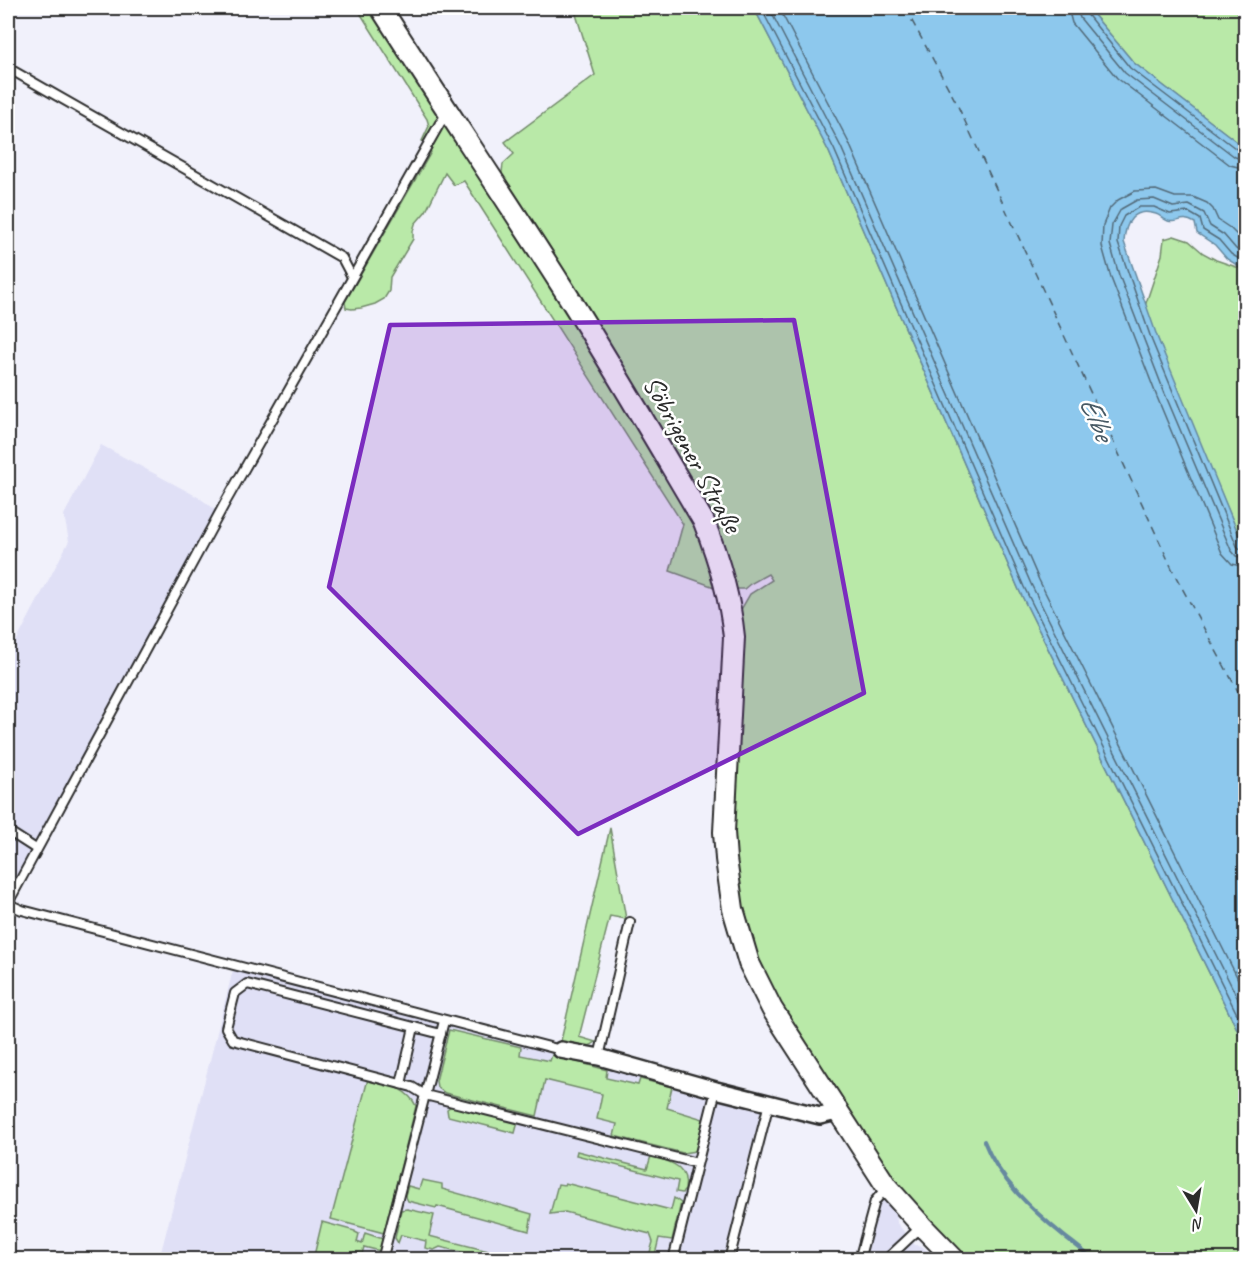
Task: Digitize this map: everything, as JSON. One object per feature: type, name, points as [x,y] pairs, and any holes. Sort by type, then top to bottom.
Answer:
[{"type":"street","name":"Söbrigener Straße","points":[[381,8],[563,288],[704,522],[720,562],[731,606],[734,637],[724,832],[733,909],[749,963],[772,1009],[887,1187],[955,1260]]},
{"type":"street","points":[[561,1050],[599,1057],[820,1116],[837,1112]]},
{"type":"lane","points":[[8,68],[342,258],[352,276]]},
{"type":"lane","points":[[448,113],[440,123],[352,276],[225,502],[8,904],[22,910],[561,1050]]},
{"type":"lane","points":[[8,831],[36,849]]},
{"type":"lane","points":[[599,1057],[630,922]]},
{"type":"lane","points":[[441,1034],[247,984],[235,993],[226,1028],[233,1041],[412,1087],[425,1095],[697,1163]]},
{"type":"lane","points":[[382,1260],[444,1021]]},
{"type":"lane","points":[[400,1084],[414,1027]]},
{"type":"lane","points":[[674,1260],[716,1090]]},
{"type":"lane","points":[[729,1260],[769,1103]]},
{"type":"lane","points":[[859,1260],[874,1201],[887,1187]]},
{"type":"lane","points":[[889,1260],[890,1256],[922,1226]]},
{"type":"highlighted area","points":[[794,320],[864,693],[578,834],[329,587],[390,325]]},
{"type":"shaded area","points":[[101,445],[198,497],[223,515],[8,912],[8,657],[69,541],[64,515]]},
{"type":"shaded area","points":[[233,970],[558,1054],[707,1094],[707,1097],[723,1101],[724,1097],[762,1106],[723,1259],[159,1260]]},
{"type":"shaded area","points":[[883,1200],[896,1209],[897,1223],[915,1245],[922,1246],[935,1259],[865,1260],[877,1206]]},
{"type":"green space","points":[[357,8],[373,8],[555,293],[694,524],[717,588],[670,571],[683,524],[464,181],[454,185],[445,173],[426,211],[415,224],[413,239],[390,277],[389,291],[384,299],[361,308],[346,308],[345,302],[431,152],[422,141],[429,126],[427,119]]},
{"type":"green space","points":[[574,8],[754,8],[829,152],[1019,590],[1245,1045],[1245,1259],[963,1259],[891,1184],[778,1008],[745,934],[732,860],[739,613],[750,594],[772,580],[768,574],[744,589],[737,589],[733,585],[501,180],[503,164],[514,154],[505,142],[595,75]]},
{"type":"green space","points":[[1088,8],[1245,8],[1245,148],[1134,63]]},
{"type":"green space","points":[[1174,236],[1189,241],[1216,260],[1245,270],[1245,550],[1177,389],[1145,306],[1162,255],[1164,239]]},
{"type":"green space","points":[[610,828],[626,919],[610,916],[579,1037],[596,1042],[584,1047],[560,1045]]},
{"type":"green space","points":[[449,1030],[521,1047],[520,1055],[550,1061],[552,1055],[607,1070],[606,1078],[638,1085],[640,1079],[672,1087],[667,1108],[703,1119],[698,1147],[695,1151],[683,1153],[614,1136],[617,1124],[597,1119],[602,1094],[545,1080],[537,1116],[445,1093],[437,1087],[436,1081]]},
{"type":"green space","points":[[368,1079],[402,1091],[416,1106],[384,1233],[331,1219]]},
{"type":"green space","points":[[453,1105],[518,1122],[515,1133],[448,1116],[447,1109]]},
{"type":"green space","points":[[577,1151],[647,1169],[651,1156],[665,1160],[681,1170],[684,1175],[685,1190],[682,1193],[676,1192],[678,1181],[576,1155]]},
{"type":"green space","points":[[422,1180],[442,1184],[442,1189],[532,1214],[529,1231],[437,1206],[436,1208],[408,1201],[405,1195],[408,1186],[419,1189]]},
{"type":"green space","points":[[565,1183],[671,1210],[674,1198],[681,1203],[672,1240],[659,1238],[654,1259],[648,1259],[653,1242],[650,1234],[565,1212],[550,1214],[558,1184],[564,1185]]},
{"type":"green space","points":[[407,1209],[434,1215],[429,1236],[520,1259],[492,1259],[440,1247],[434,1250],[425,1248],[426,1241],[401,1235],[398,1243],[395,1238],[401,1210]]},
{"type":"green space","points":[[322,1222],[355,1231],[359,1234],[357,1242],[362,1244],[365,1233],[383,1239],[380,1251],[364,1247],[362,1254],[354,1252],[353,1257],[362,1259],[313,1260]]},
{"type":"water","name":"Elbe","points":[[754,8],[1088,8],[1134,63],[1245,148],[1245,270],[1227,259],[1215,245],[1197,233],[1195,223],[1186,220],[1172,222],[1156,214],[1141,213],[1128,223],[1124,242],[1158,339],[1245,550],[1245,1045],[1019,590],[829,152]]},
{"type":"waterway","points":[[984,1141],[998,1169],[1007,1181],[1040,1216],[1093,1260]]},
{"type":"ferry route","points":[[905,8],[956,102],[1175,575],[1246,706]]}]
